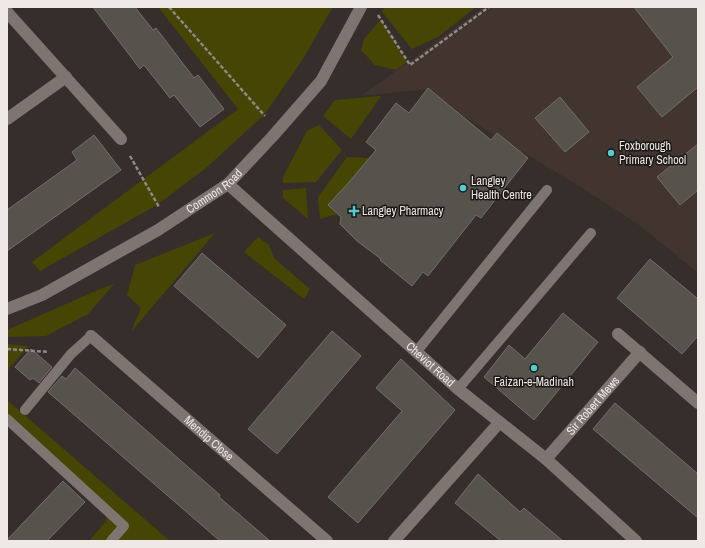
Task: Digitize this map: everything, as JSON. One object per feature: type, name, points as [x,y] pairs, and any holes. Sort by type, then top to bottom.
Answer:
[{"type":"street","name":"Common Road","points":[[7,309],[42,295],[171,221],[228,184],[321,81],[361,7]]},
{"type":"street","points":[[7,12],[121,139]]},
{"type":"street","points":[[7,120],[66,77]]},
{"type":"street","name":"Cheviot Road","points":[[228,184],[458,389],[546,460],[636,541]]},
{"type":"street","points":[[618,334],[698,403]]},
{"type":"street","name":"Mendip Close","points":[[91,336],[327,541]]},
{"type":"street","name":"Sir Robert Mews","points":[[546,460],[640,352]]},
{"type":"street","points":[[394,541],[499,423]]},
{"type":"lane","points":[[417,351],[547,190]]},
{"type":"lane","points":[[458,389],[591,233]]},
{"type":"lane","points":[[25,410],[71,354],[91,336]]},
{"type":"lane","points":[[7,419],[124,526],[111,541]]},
{"type":"path","points":[[169,7],[264,115],[272,137]]},
{"type":"path","points":[[377,14],[410,65],[489,7]]},
{"type":"path","points":[[121,139],[157,205],[171,221]]},
{"type":"path","points":[[7,349],[71,354]]},
{"type":"shaded area","points":[[158,7],[333,7],[301,62],[264,115],[206,168],[157,205],[40,271],[32,262],[238,109]]},
{"type":"shaded area","points":[[384,7],[476,7],[438,37],[412,49],[382,12]]},
{"type":"shaded area","name":"Foxborough Primary School","points":[[484,7],[698,7],[698,273],[639,225],[587,191],[463,116],[429,89],[361,96]]},
{"type":"shaded area","points":[[381,19],[407,62],[396,70],[375,65],[361,50],[364,39]]},
{"type":"shaded area","points":[[381,96],[351,139],[323,116],[335,100]]},
{"type":"shaded area","points":[[319,125],[342,150],[316,182],[283,183],[283,177],[307,131]]},
{"type":"shaded area","points":[[347,157],[369,158],[328,205],[337,214],[320,219],[318,197]]},
{"type":"shaded area","points":[[306,188],[308,219],[283,198],[283,190]]},
{"type":"shaded area","points":[[215,233],[131,332],[141,308],[127,295],[135,265]]},
{"type":"shaded area","points":[[258,237],[269,245],[274,258],[310,289],[304,299],[244,252]]},
{"type":"shaded area","points":[[114,284],[88,314],[46,336],[7,337],[7,330]]},
{"type":"shaded area","points":[[7,344],[28,346],[7,371]]},
{"type":"shaded area","points":[[7,400],[170,541],[89,541],[106,521],[107,511],[7,418]]},
{"type":"building","points":[[93,7],[135,7],[153,30],[156,28],[194,78],[198,75],[224,109],[200,127],[174,95],[170,98],[144,65],[140,69]]},
{"type":"building","points":[[634,7],[698,7],[698,87],[662,117],[637,87],[673,57]]},
{"type":"building","name":"Langley Health Centre","points":[[428,88],[491,140],[497,133],[528,158],[481,218],[476,215],[428,276],[423,272],[412,286],[380,260],[381,259],[357,241],[340,224],[341,217],[328,205],[376,150],[366,142],[396,103],[409,113]]},
{"type":"building","points":[[560,97],[589,132],[565,152],[535,118]]},
{"type":"building","points":[[94,135],[121,170],[7,251],[7,210],[77,160],[72,152]]},
{"type":"building","points":[[698,144],[698,190],[680,205],[657,177]]},
{"type":"building","points":[[202,253],[286,325],[258,358],[174,286]]},
{"type":"building","points":[[650,259],[698,299],[698,336],[682,354],[617,298]]},
{"type":"building","name":"Faizan-e-Madinah","points":[[563,313],[598,342],[534,420],[484,377],[509,345],[525,359]]},
{"type":"building","points":[[332,331],[361,356],[277,454],[248,429]]},
{"type":"building","points":[[31,349],[52,367],[39,383],[33,378],[30,380],[15,367]]},
{"type":"building","points":[[401,359],[455,410],[358,523],[328,497],[402,411],[376,388]]},
{"type":"building","points":[[75,368],[220,495],[219,497],[270,541],[220,541],[48,392],[62,376],[66,379]]},
{"type":"building","points":[[615,403],[698,474],[698,518],[593,429]]},
{"type":"building","points":[[478,474],[520,512],[524,508],[563,541],[501,541],[455,503]]},
{"type":"building","points":[[63,481],[85,502],[47,541],[7,541],[7,540]]},
{"type":"place","name":"Foxborough Primary School","points":[[611,153]]},
{"type":"place","name":"Langley Health Centre","points":[[463,188]]},
{"type":"place","name":"Langley Pharmacy","points":[[354,211]]},
{"type":"place","name":"Faizan-e-Madinah","points":[[534,368]]}]
